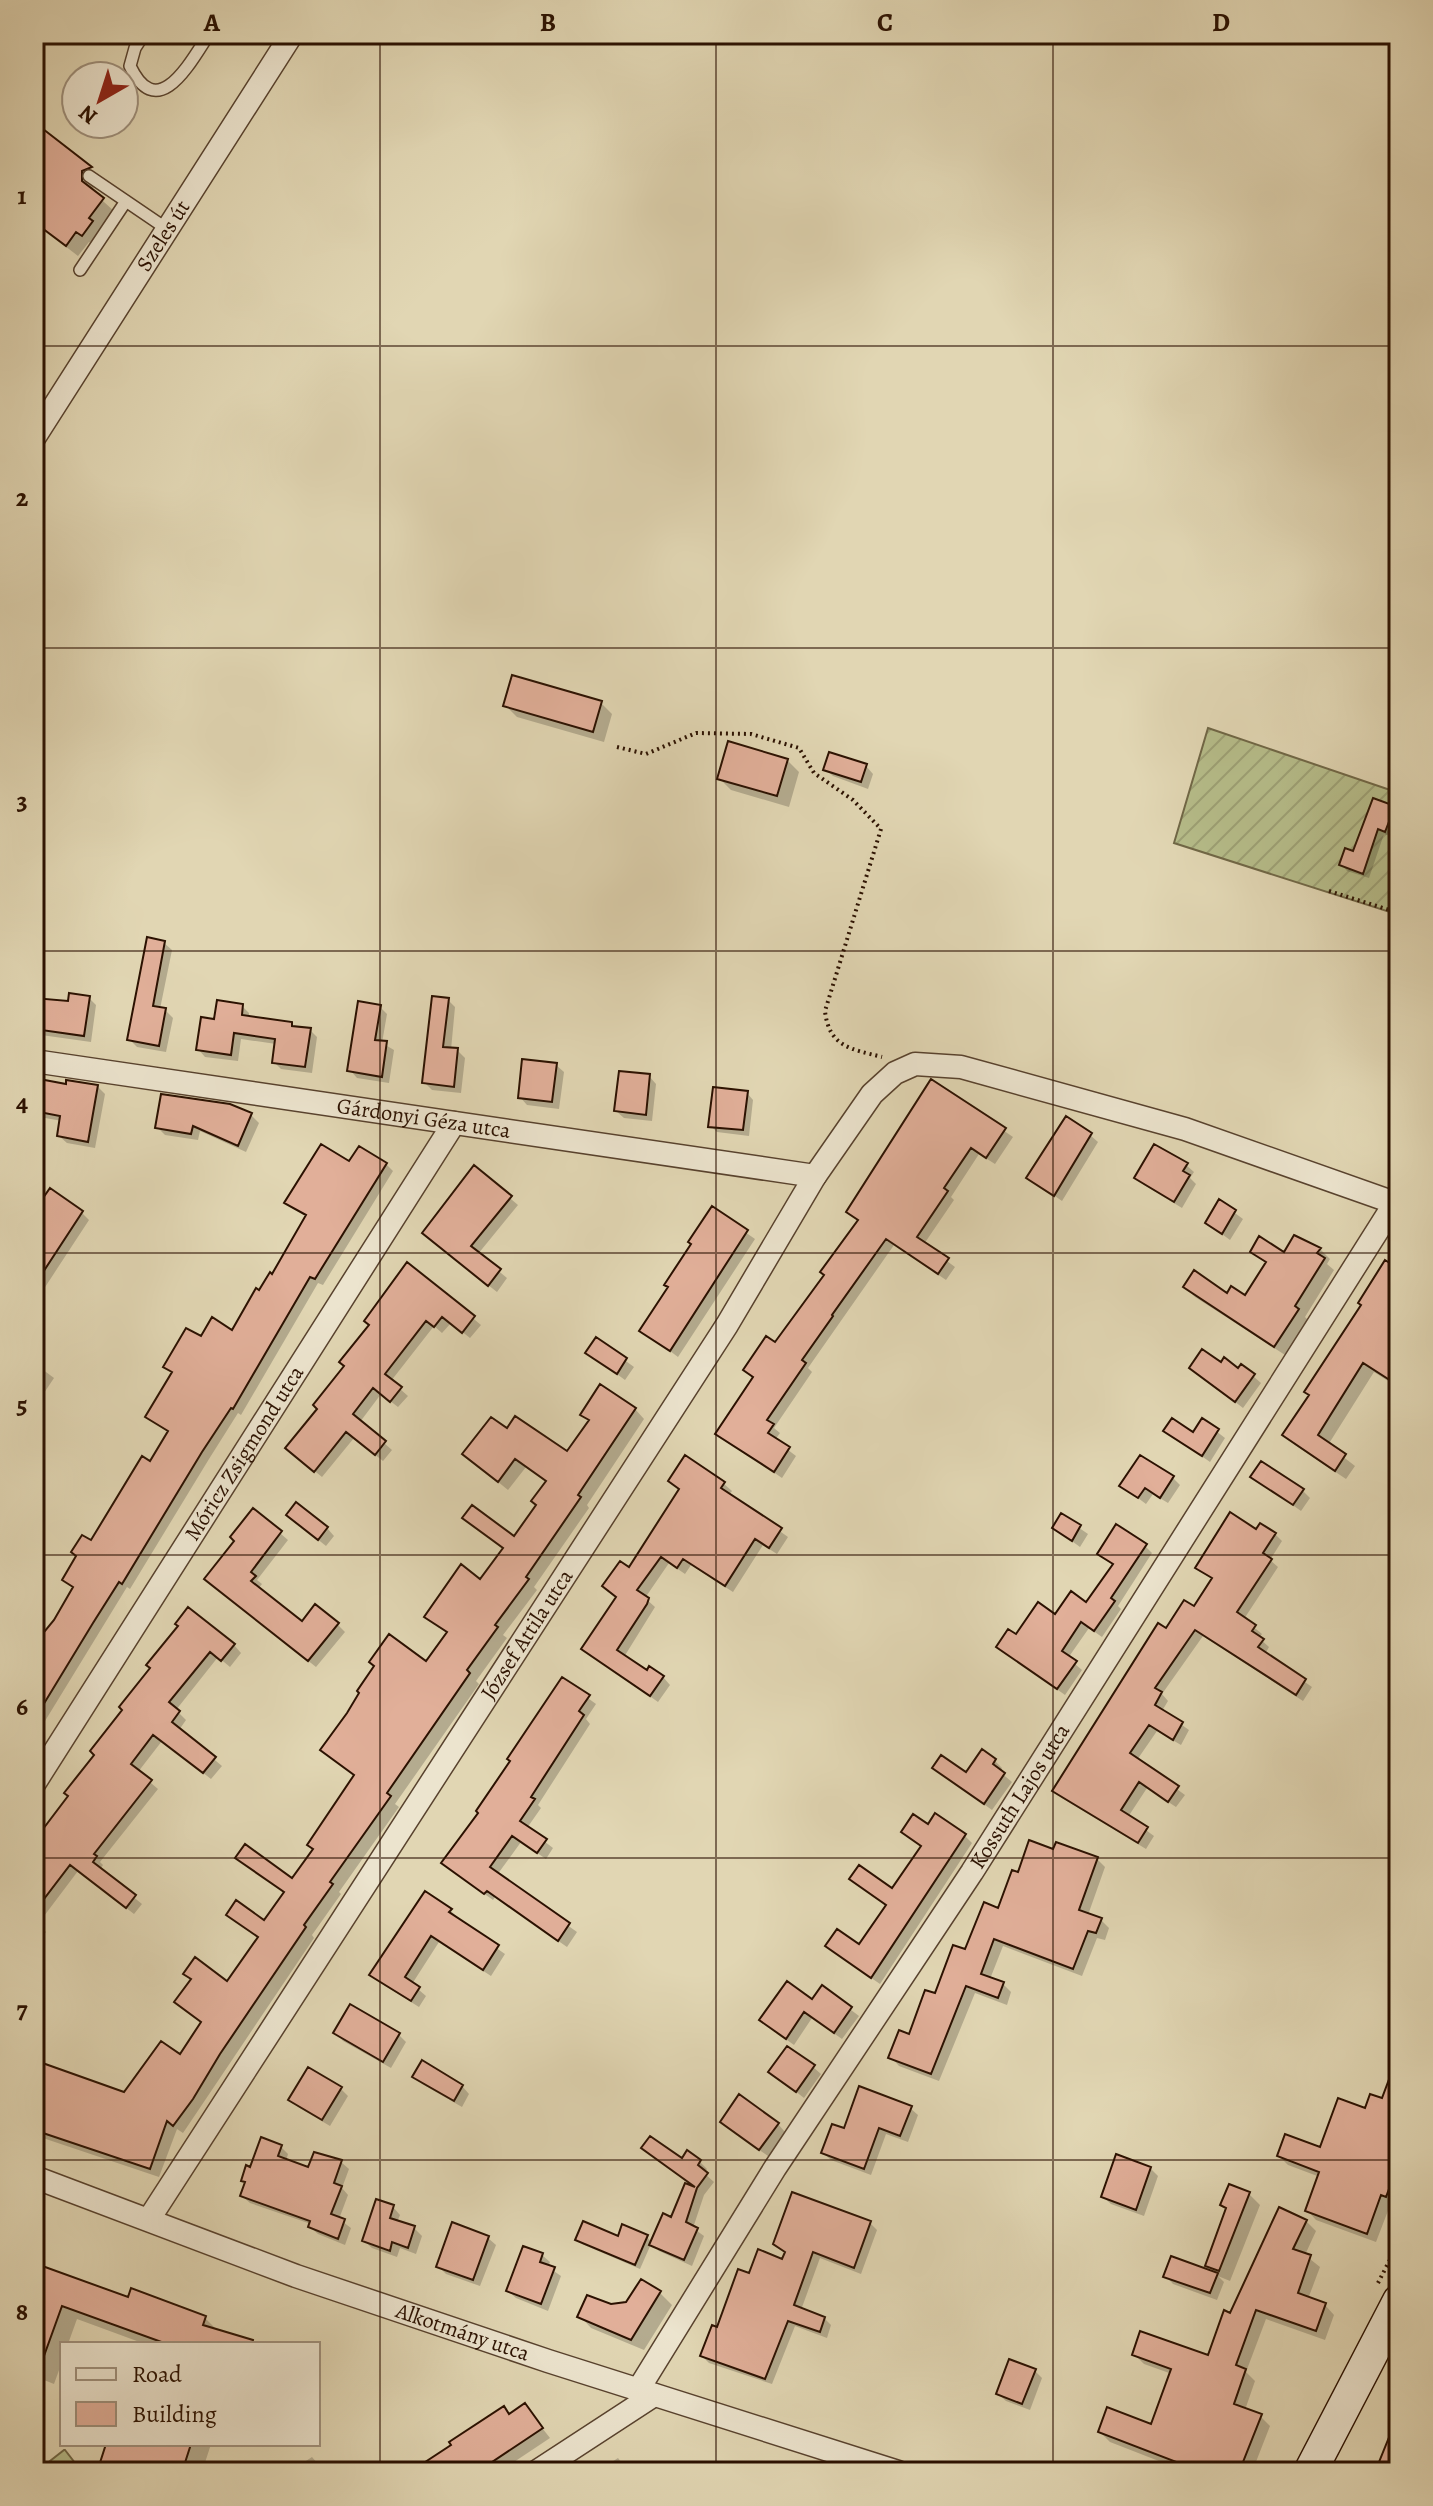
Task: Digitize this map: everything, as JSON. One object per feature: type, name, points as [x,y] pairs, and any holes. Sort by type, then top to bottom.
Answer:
[{"type":"main road","points":[[1310,2472],[1399,2301]]},
{"type":"street","name":"Szeles út","points":[[34,438],[292,34]]},
{"type":"street","name":"Gárdonyi Géza utca","points":[[34,1061],[815,1176]]},
{"type":"street","name":"József Attila utca","points":[[149,2219],[727,1325],[815,1176],[872,1094],[895,1073],[915,1064]]},
{"type":"street","points":[[915,1064],[961,1067],[1185,1129],[1397,1203]]},
{"type":"street","name":"Móricz Zsigmond utca","points":[[34,1784],[454,1123]]},
{"type":"street","name":"Kossuth Lajos utca","points":[[646,2392],[775,2168],[972,1872],[1397,1203]]},
{"type":"street","name":"Alkotmány utca","points":[[34,2177],[296,2276],[898,2472]]},
{"type":"street","points":[[536,2472],[646,2392]]},
{"type":"lane","points":[[144,34],[135,48],[130,66],[145,85],[162,89],[180,78],[209,34]]},
{"type":"lane","points":[[89,176],[167,229]]},
{"type":"lane","points":[[80,270],[126,201]]},
{"type":"path","points":[[617,747],[646,754],[696,733],[751,734],[799,748],[814,773],[853,800],[881,829],[825,1011],[826,1026],[831,1035],[848,1049],[915,1064]]},
{"type":"path","points":[[1329,891],[1399,913]]},
{"type":"green space","points":[[1208,728],[1399,793],[1399,915],[1174,843]]},
{"type":"green space","points":[[64,2450],[82,2472],[36,2472]]},
{"type":"building","points":[[34,122],[92,167],[82,171],[82,181],[104,198],[89,218],[93,221],[82,236],[76,232],[66,246],[34,222]]},
{"type":"building","points":[[512,675],[602,701],[593,732],[503,706]]},
{"type":"building","points":[[728,741],[788,759],[777,796],[717,779]]},
{"type":"building","points":[[829,752],[867,764],[861,782],[823,770]]},
{"type":"building","points":[[1373,798],[1395,806],[1385,832],[1378,829],[1363,874],[1339,865],[1345,848],[1353,851]]},
{"type":"building","points":[[147,937],[165,941],[153,1006],[166,1008],[159,1046],[127,1040]]},
{"type":"building","points":[[69,993],[90,996],[84,1036],[34,1029],[34,998],[68,1001]]},
{"type":"building","points":[[432,996],[449,998],[443,1047],[458,1048],[454,1087],[422,1083]]},
{"type":"building","points":[[217,1000],[243,1004],[242,1015],[311,1028],[305,1067],[272,1063],[275,1039],[234,1033],[231,1055],[196,1050],[201,1017],[214,1019]]},
{"type":"building","points":[[358,1001],[381,1005],[375,1040],[387,1041],[382,1077],[347,1071]]},
{"type":"building","points":[[522,1059],[557,1063],[552,1102],[518,1098]]},
{"type":"building","points":[[619,1071],[650,1074],[646,1115],[614,1111]]},
{"type":"building","points":[[34,1078],[66,1084],[66,1080],[98,1085],[88,1142],[57,1136],[60,1116],[34,1111]]},
{"type":"building","points":[[931,1079],[1006,1128],[986,1158],[971,1148],[944,1188],[948,1191],[917,1237],[949,1258],[938,1274],[886,1239],[832,1315],[802,1360],[806,1363],[767,1420],[774,1424],[768,1433],[790,1447],[774,1472],[715,1434],[753,1377],[743,1370],[766,1336],[775,1342],[824,1275],[820,1272],[858,1220],[846,1212]]},
{"type":"building","points":[[713,1087],[748,1091],[743,1130],[708,1127]]},
{"type":"building","points":[[161,1094],[230,1104],[252,1113],[238,1146],[193,1126],[191,1134],[155,1128]]},
{"type":"building","points":[[1066,1116],[1092,1133],[1054,1196],[1026,1178]]},
{"type":"building","points":[[321,1144],[349,1161],[359,1146],[387,1163],[315,1279],[310,1277],[233,1409],[202,1452],[34,1720],[34,1624],[45,1631],[54,1620],[73,1587],[62,1580],[76,1556],[71,1552],[82,1535],[91,1540],[142,1456],[150,1461],[168,1431],[145,1417],[172,1372],[163,1367],[186,1328],[201,1336],[212,1317],[232,1330],[256,1288],[259,1290],[270,1272],[272,1274],[306,1215],[284,1203]]},
{"type":"building","points":[[1154,1144],[1188,1163],[1183,1171],[1190,1175],[1174,1202],[1134,1178]]},
{"type":"building","points":[[474,1165],[512,1196],[471,1246],[501,1269],[488,1286],[422,1233]]},
{"type":"building","points":[[50,1188],[83,1211],[34,1286],[34,1211]]},
{"type":"building","points":[[1219,1199],[1236,1210],[1222,1234],[1205,1223]]},
{"type":"building","points":[[712,1206],[748,1230],[670,1351],[639,1331],[668,1287],[664,1285]]},
{"type":"building","points":[[1294,1235],[1321,1248],[1317,1253],[1325,1258],[1295,1306],[1299,1309],[1274,1347],[1183,1287],[1194,1270],[1227,1293],[1231,1286],[1245,1295],[1266,1262],[1250,1252],[1259,1236],[1284,1252]]},
{"type":"building","points":[[1385,1260],[1399,1269],[1399,1386],[1363,1363],[1318,1435],[1346,1454],[1335,1471],[1282,1435],[1309,1395],[1304,1392],[1361,1305],[1358,1303]]},
{"type":"building","points":[[407,1262],[475,1316],[462,1333],[442,1317],[434,1327],[426,1321],[385,1374],[402,1387],[390,1402],[373,1388],[353,1414],[386,1441],[375,1455],[346,1432],[314,1472],[285,1448],[317,1409],[313,1405],[344,1366],[339,1362],[369,1325],[364,1321]]},
{"type":"building","points":[[596,1337],[627,1358],[617,1374],[585,1353]]},
{"type":"building","points":[[1202,1349],[1221,1362],[1224,1357],[1238,1368],[1241,1364],[1255,1374],[1235,1402],[1189,1368]]},
{"type":"building","points":[[600,1384],[636,1408],[578,1495],[581,1497],[526,1577],[529,1579],[495,1625],[498,1627],[467,1670],[470,1673],[387,1793],[391,1796],[330,1882],[333,1884],[304,1925],[306,1927],[193,2099],[173,2126],[167,2121],[150,2169],[34,2130],[34,2060],[124,2092],[161,2041],[180,2054],[201,2022],[174,2002],[191,1979],[183,1974],[195,1957],[227,1981],[258,1937],[226,1915],[236,1900],[264,1920],[284,1892],[235,1858],[245,1844],[292,1878],[313,1849],[307,1845],[354,1775],[320,1750],[359,1693],[357,1691],[374,1666],[369,1662],[389,1634],[426,1661],[447,1632],[424,1617],[461,1564],[480,1579],[503,1548],[462,1518],[472,1505],[514,1536],[536,1505],[531,1501],[546,1481],[515,1459],[498,1482],[462,1454],[491,1417],[507,1428],[515,1416],[567,1451],[589,1420],[580,1415]]},
{"type":"building","points":[[1172,1418],[1193,1432],[1202,1418],[1219,1429],[1202,1456],[1163,1431]]},
{"type":"building","points":[[685,1455],[725,1482],[721,1488],[782,1528],[769,1548],[755,1539],[725,1586],[683,1559],[677,1568],[661,1557],[637,1590],[649,1598],[647,1604],[617,1650],[647,1670],[649,1666],[664,1676],[650,1696],[581,1649],[616,1597],[602,1586],[620,1561],[629,1567],[679,1489],[668,1481]]},
{"type":"building","points":[[1140,1455],[1174,1476],[1160,1498],[1145,1488],[1138,1498],[1119,1486]]},
{"type":"building","points":[[1261,1461],[1304,1489],[1293,1505],[1250,1477]]},
{"type":"building","points":[[296,1502],[328,1527],[318,1540],[286,1515]]},
{"type":"building","points":[[253,1508],[282,1531],[251,1572],[256,1576],[251,1581],[302,1621],[315,1604],[339,1623],[308,1661],[204,1579],[234,1541],[230,1537]]},
{"type":"building","points":[[1230,1512],[1256,1529],[1260,1523],[1276,1533],[1263,1553],[1272,1559],[1237,1612],[1256,1625],[1252,1631],[1264,1639],[1258,1647],[1306,1679],[1296,1695],[1195,1630],[1155,1688],[1162,1692],[1155,1705],[1183,1722],[1173,1740],[1149,1725],[1130,1753],[1179,1786],[1168,1802],[1139,1782],[1121,1810],[1148,1827],[1138,1843],[1052,1791],[1158,1623],[1166,1628],[1184,1600],[1194,1606],[1212,1578],[1195,1568]]},
{"type":"building","points":[[1061,1513],[1081,1525],[1072,1541],[1052,1528]]},
{"type":"building","points":[[1116,1524],[1147,1544],[1111,1598],[1115,1601],[1094,1631],[1081,1622],[1062,1651],[1077,1661],[1057,1689],[996,1647],[1008,1629],[1016,1634],[1038,1602],[1055,1614],[1071,1591],[1086,1602],[1113,1564],[1097,1554]]},
{"type":"building","points":[[188,1607],[235,1644],[221,1661],[210,1652],[169,1702],[180,1711],[172,1722],[216,1757],[203,1773],[153,1735],[131,1764],[152,1780],[94,1854],[97,1856],[93,1862],[136,1895],[126,1908],[70,1865],[34,1912],[34,1853],[43,1841],[37,1837],[68,1796],[64,1793],[94,1755],[90,1751],[122,1710],[119,1707],[150,1668],[146,1665],[178,1626],[175,1624]]},
{"type":"building","points":[[562,1677],[590,1695],[579,1711],[584,1715],[531,1797],[535,1799],[520,1821],[547,1839],[537,1853],[512,1836],[490,1867],[570,1923],[558,1941],[441,1863],[478,1813],[476,1811],[510,1761],[507,1759]]},
{"type":"building","points":[[982,1749],[996,1759],[993,1764],[1005,1773],[984,1804],[932,1768],[941,1755],[966,1772]]},
{"type":"building","points":[[935,1813],[966,1834],[871,1978],[825,1946],[837,1929],[859,1944],[886,1905],[849,1879],[859,1865],[892,1888],[921,1846],[901,1832],[913,1814],[928,1824]]},
{"type":"building","points":[[1029,1840],[1053,1849],[1056,1842],[1098,1857],[1079,1910],[1102,1918],[1096,1933],[1088,1931],[1073,1969],[994,1939],[981,1974],[1004,1982],[998,1998],[966,1986],[931,2074],[888,2058],[899,2030],[909,2034],[925,1990],[935,1993],[953,1945],[965,1949],[984,1902],[998,1908],[1012,1870],[1018,1872]]},
{"type":"building","points":[[425,1891],[452,1909],[449,1912],[499,1945],[483,1970],[431,1936],[405,1977],[420,1987],[411,2001],[369,1975]]},
{"type":"building","points":[[787,1981],[812,1999],[822,1985],[852,2007],[834,2033],[804,2012],[786,2039],[759,2020]]},
{"type":"building","points":[[350,2004],[400,2033],[383,2062],[333,2033]]},
{"type":"building","points":[[787,2046],[815,2065],[796,2092],[768,2072]]},
{"type":"building","points":[[1397,2058],[1399,2162],[1386,2197],[1381,2195],[1367,2234],[1305,2211],[1319,2172],[1277,2156],[1285,2134],[1320,2147],[1338,2098],[1365,2108],[1370,2094],[1382,2098]]},
{"type":"building","points":[[422,2060],[463,2085],[454,2101],[412,2077]]},
{"type":"building","points":[[308,2067],[342,2087],[322,2120],[288,2100]]},
{"type":"building","points":[[859,2086],[912,2106],[900,2136],[879,2128],[864,2169],[821,2153],[832,2124],[844,2128]]},
{"type":"building","points":[[739,2094],[779,2123],[759,2150],[720,2122]]},
{"type":"building","points":[[650,2136],[682,2158],[687,2150],[701,2160],[698,2165],[708,2173],[697,2188],[686,2222],[698,2228],[684,2260],[649,2245],[663,2213],[671,2217],[685,2183],[695,2187],[641,2148]]},
{"type":"building","points":[[261,2137],[282,2145],[278,2156],[308,2167],[314,2152],[342,2160],[334,2183],[342,2186],[331,2214],[345,2219],[338,2239],[308,2227],[310,2221],[240,2196],[246,2165],[250,2167]]},
{"type":"building","points":[[1116,2154],[1151,2167],[1136,2210],[1101,2197]]},
{"type":"building","points":[[1229,2184],[1250,2192],[1219,2271],[1205,2266],[1226,2208],[1220,2205]]},
{"type":"building","points":[[792,2192],[871,2221],[854,2268],[813,2252],[794,2305],[825,2317],[820,2332],[788,2321],[765,2379],[700,2356],[712,2325],[717,2327],[738,2269],[749,2273],[758,2249],[782,2259],[785,2252],[773,2244]]},
{"type":"building","points":[[376,2199],[394,2205],[390,2218],[415,2226],[408,2248],[392,2242],[390,2251],[362,2241]]},
{"type":"building","points":[[1279,2207],[1307,2220],[1293,2249],[1311,2255],[1298,2293],[1326,2303],[1316,2331],[1256,2310],[1236,2365],[1246,2369],[1234,2404],[1262,2414],[1239,2472],[1185,2472],[1187,2466],[1098,2432],[1107,2407],[1151,2424],[1171,2369],[1132,2355],[1140,2331],[1208,2355],[1224,2310],[1230,2313]]},
{"type":"building","points":[[583,2221],[618,2236],[622,2224],[648,2235],[635,2265],[575,2240]]},
{"type":"building","points":[[452,2222],[489,2236],[473,2280],[436,2267]]},
{"type":"building","points":[[523,2246],[543,2253],[540,2262],[555,2267],[541,2304],[506,2291]]},
{"type":"building","points":[[1171,2256],[1218,2273],[1210,2293],[1163,2277]]},
{"type":"building","points":[[34,2263],[128,2297],[131,2288],[206,2316],[203,2325],[253,2340],[161,2342],[62,2306],[34,2378]]},
{"type":"building","points":[[641,2279],[661,2291],[631,2340],[577,2317],[587,2295],[611,2304],[626,2302]]},
{"type":"building","points":[[1009,2359],[1036,2369],[1022,2404],[996,2394]]},
{"type":"building","points":[[525,2403],[543,2428],[477,2472],[410,2472],[504,2406],[509,2414]]},
{"type":"building","points":[[1398,2415],[1399,2472],[1375,2472]]},
{"type":"building","points":[[105,2446],[190,2446],[182,2472],[97,2472]]}]
